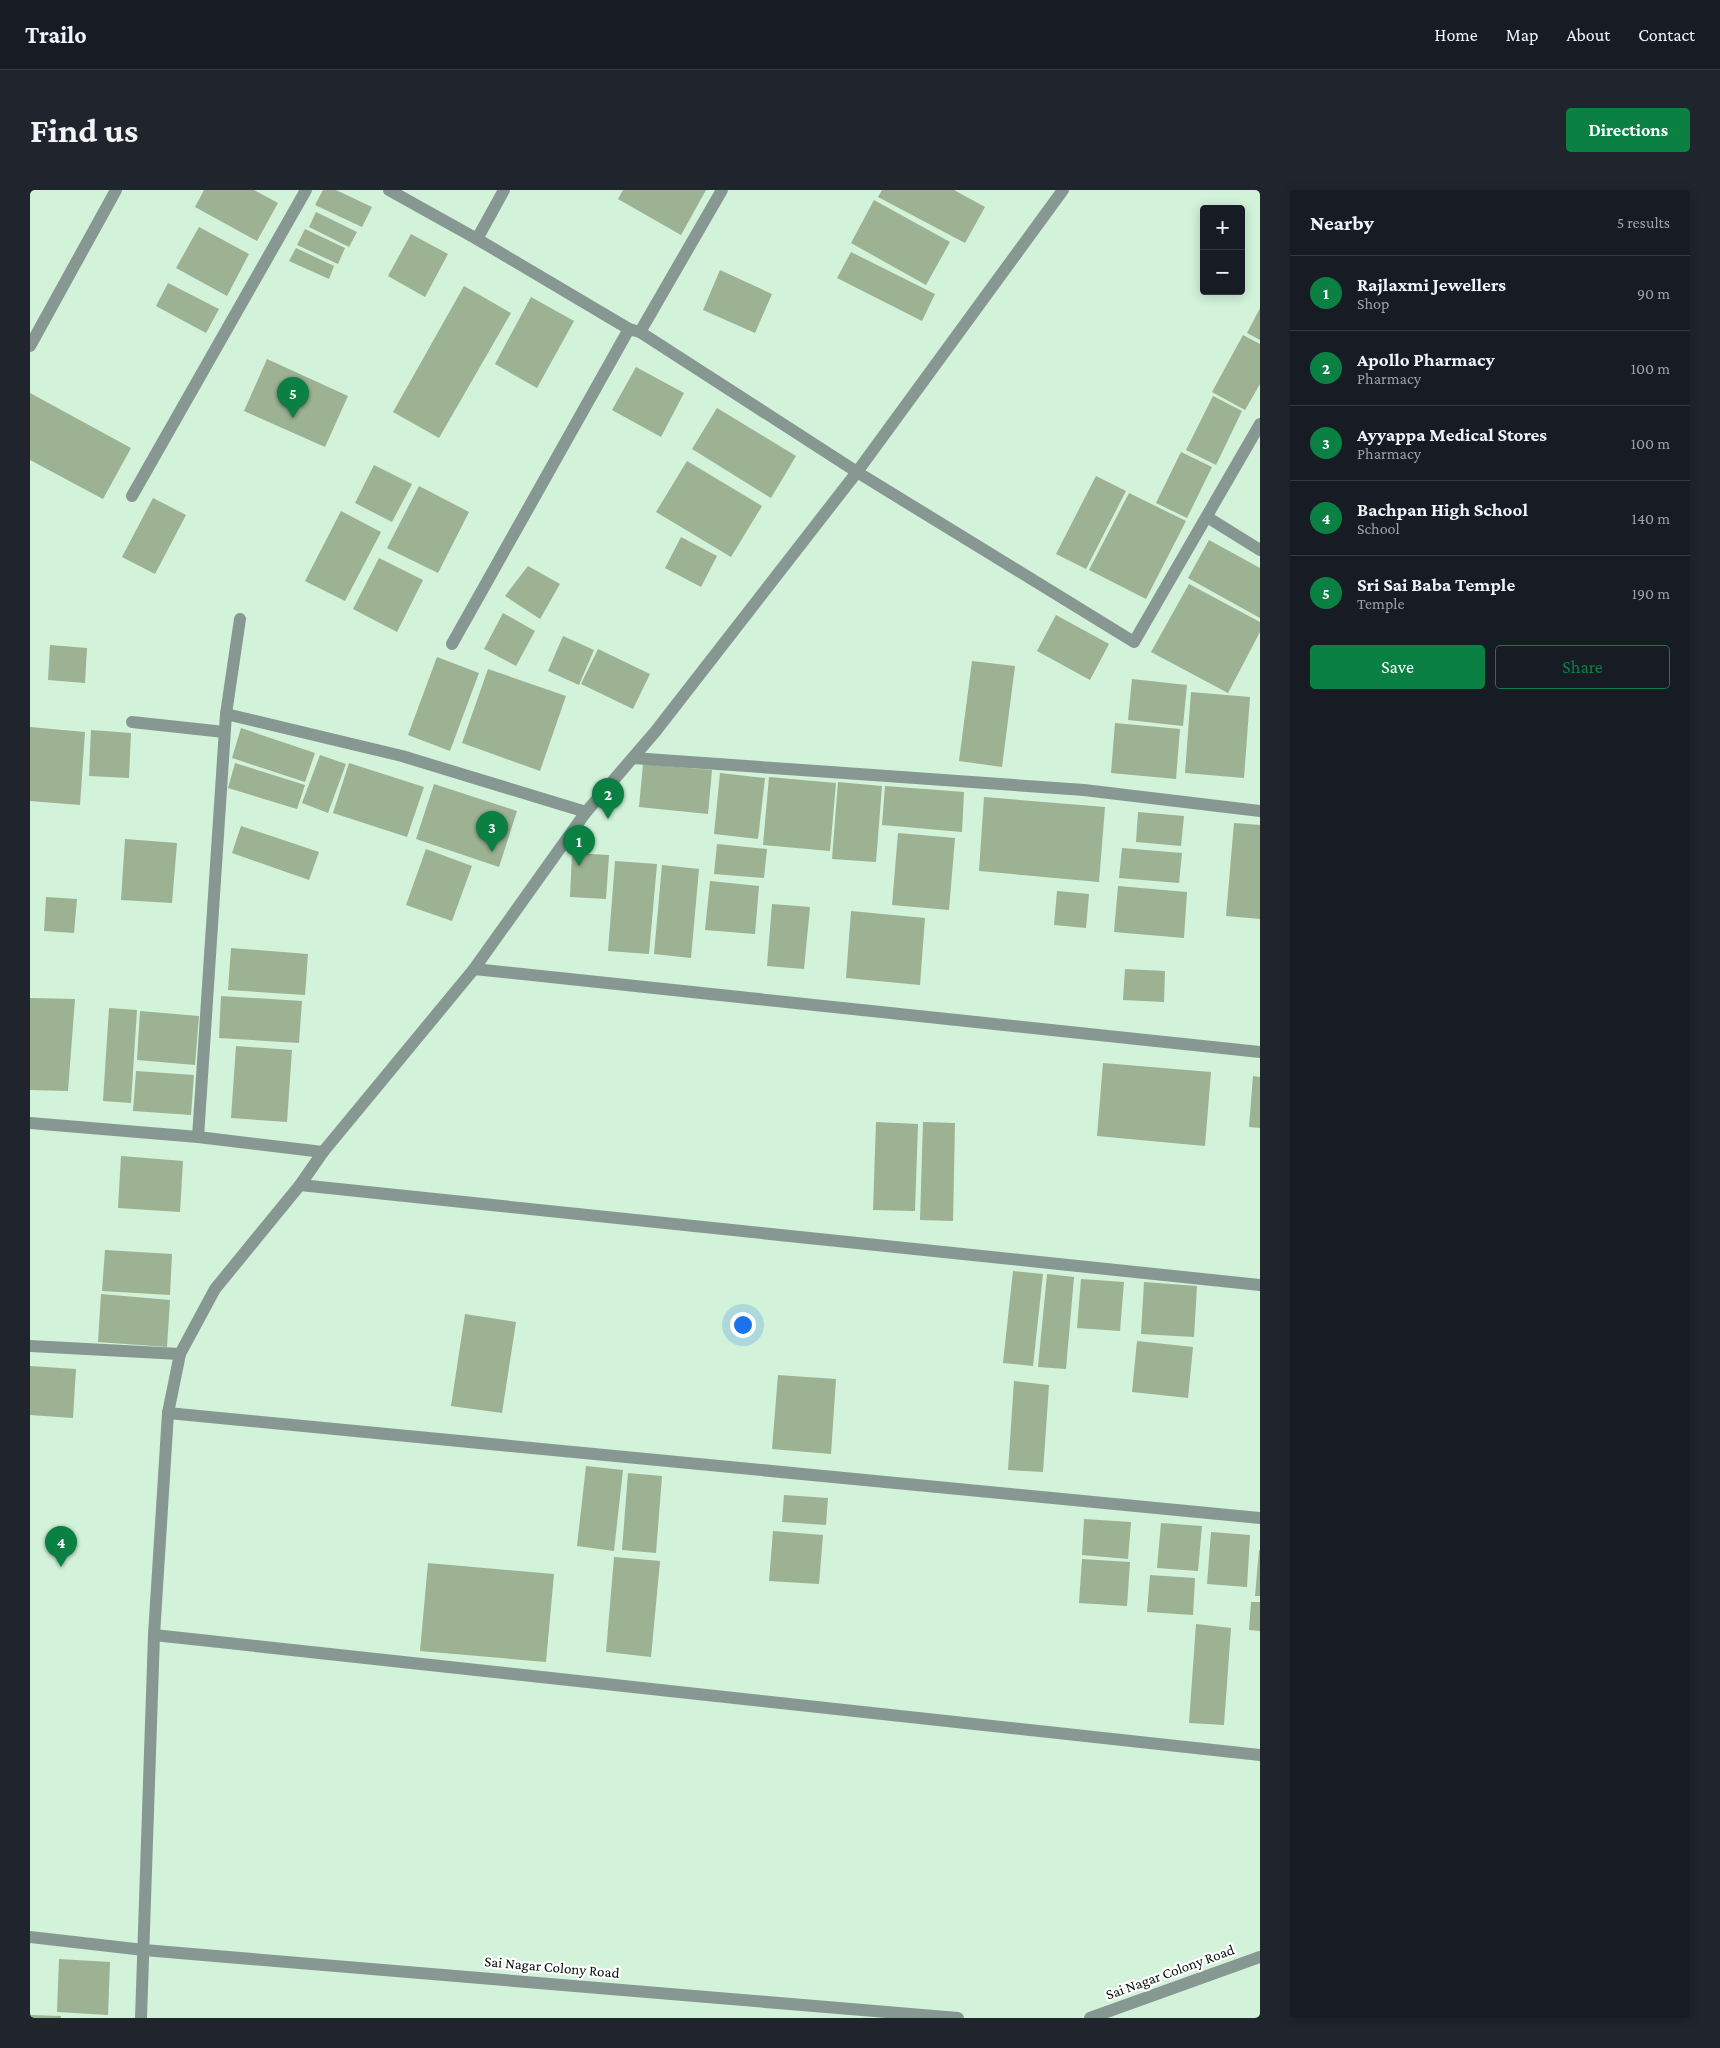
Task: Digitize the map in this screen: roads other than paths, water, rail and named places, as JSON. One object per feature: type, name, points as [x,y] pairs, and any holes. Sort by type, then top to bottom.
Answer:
[{"type":"street","points":[[30,346],[116,190]]},
{"type":"street","points":[[132,496],[306,190]]},
{"type":"street","points":[[389,190],[634,331],[857,472],[1134,642],[1260,424]]},
{"type":"street","points":[[476,239],[504,190]]},
{"type":"street","points":[[452,644],[634,331],[722,190]]},
{"type":"street","points":[[141,2018],[154,1635],[168,1414],[180,1354],[215,1289],[300,1185],[323,1152],[474,969],[586,812],[633,758],[857,472],[1063,190]]},
{"type":"street","points":[[1207,517],[1260,550]]},
{"type":"street","points":[[198,1137],[224,732],[240,620]]},
{"type":"street","points":[[226,714],[402,756],[586,812]]},
{"type":"street","points":[[132,722],[224,732]]},
{"type":"street","points":[[633,758],[1084,790],[1260,811]]},
{"type":"street","points":[[474,969],[1260,1052]]},
{"type":"street","points":[[30,1123],[198,1137],[323,1152]]},
{"type":"street","points":[[300,1185],[1260,1285]]},
{"type":"street","points":[[30,1346],[180,1354]]},
{"type":"street","points":[[168,1414],[1260,1518]]},
{"type":"street","points":[[154,1635],[1260,1755]]},
{"type":"street","name":"Sai Nagar Colony Road","points":[[30,1937],[144,1950],[826,2012],[958,2018]]},
{"type":"street","name":"Sai Nagar Colony Road","points":[[1090,2018],[1260,1957]]},
{"type":"place","name":"Sri Sai Baba Temple","points":[[293,418]]},
{"type":"place","name":"Apollo Pharmacy","points":[[608,819]]},
{"type":"place","name":"Ayyappa Medical Stores","points":[[492,852]]},
{"type":"place","name":"Rajlaxmi Jewellers","points":[[579,866]]},
{"type":"place","name":"Bachpan High School","points":[[61,1567]]}]
